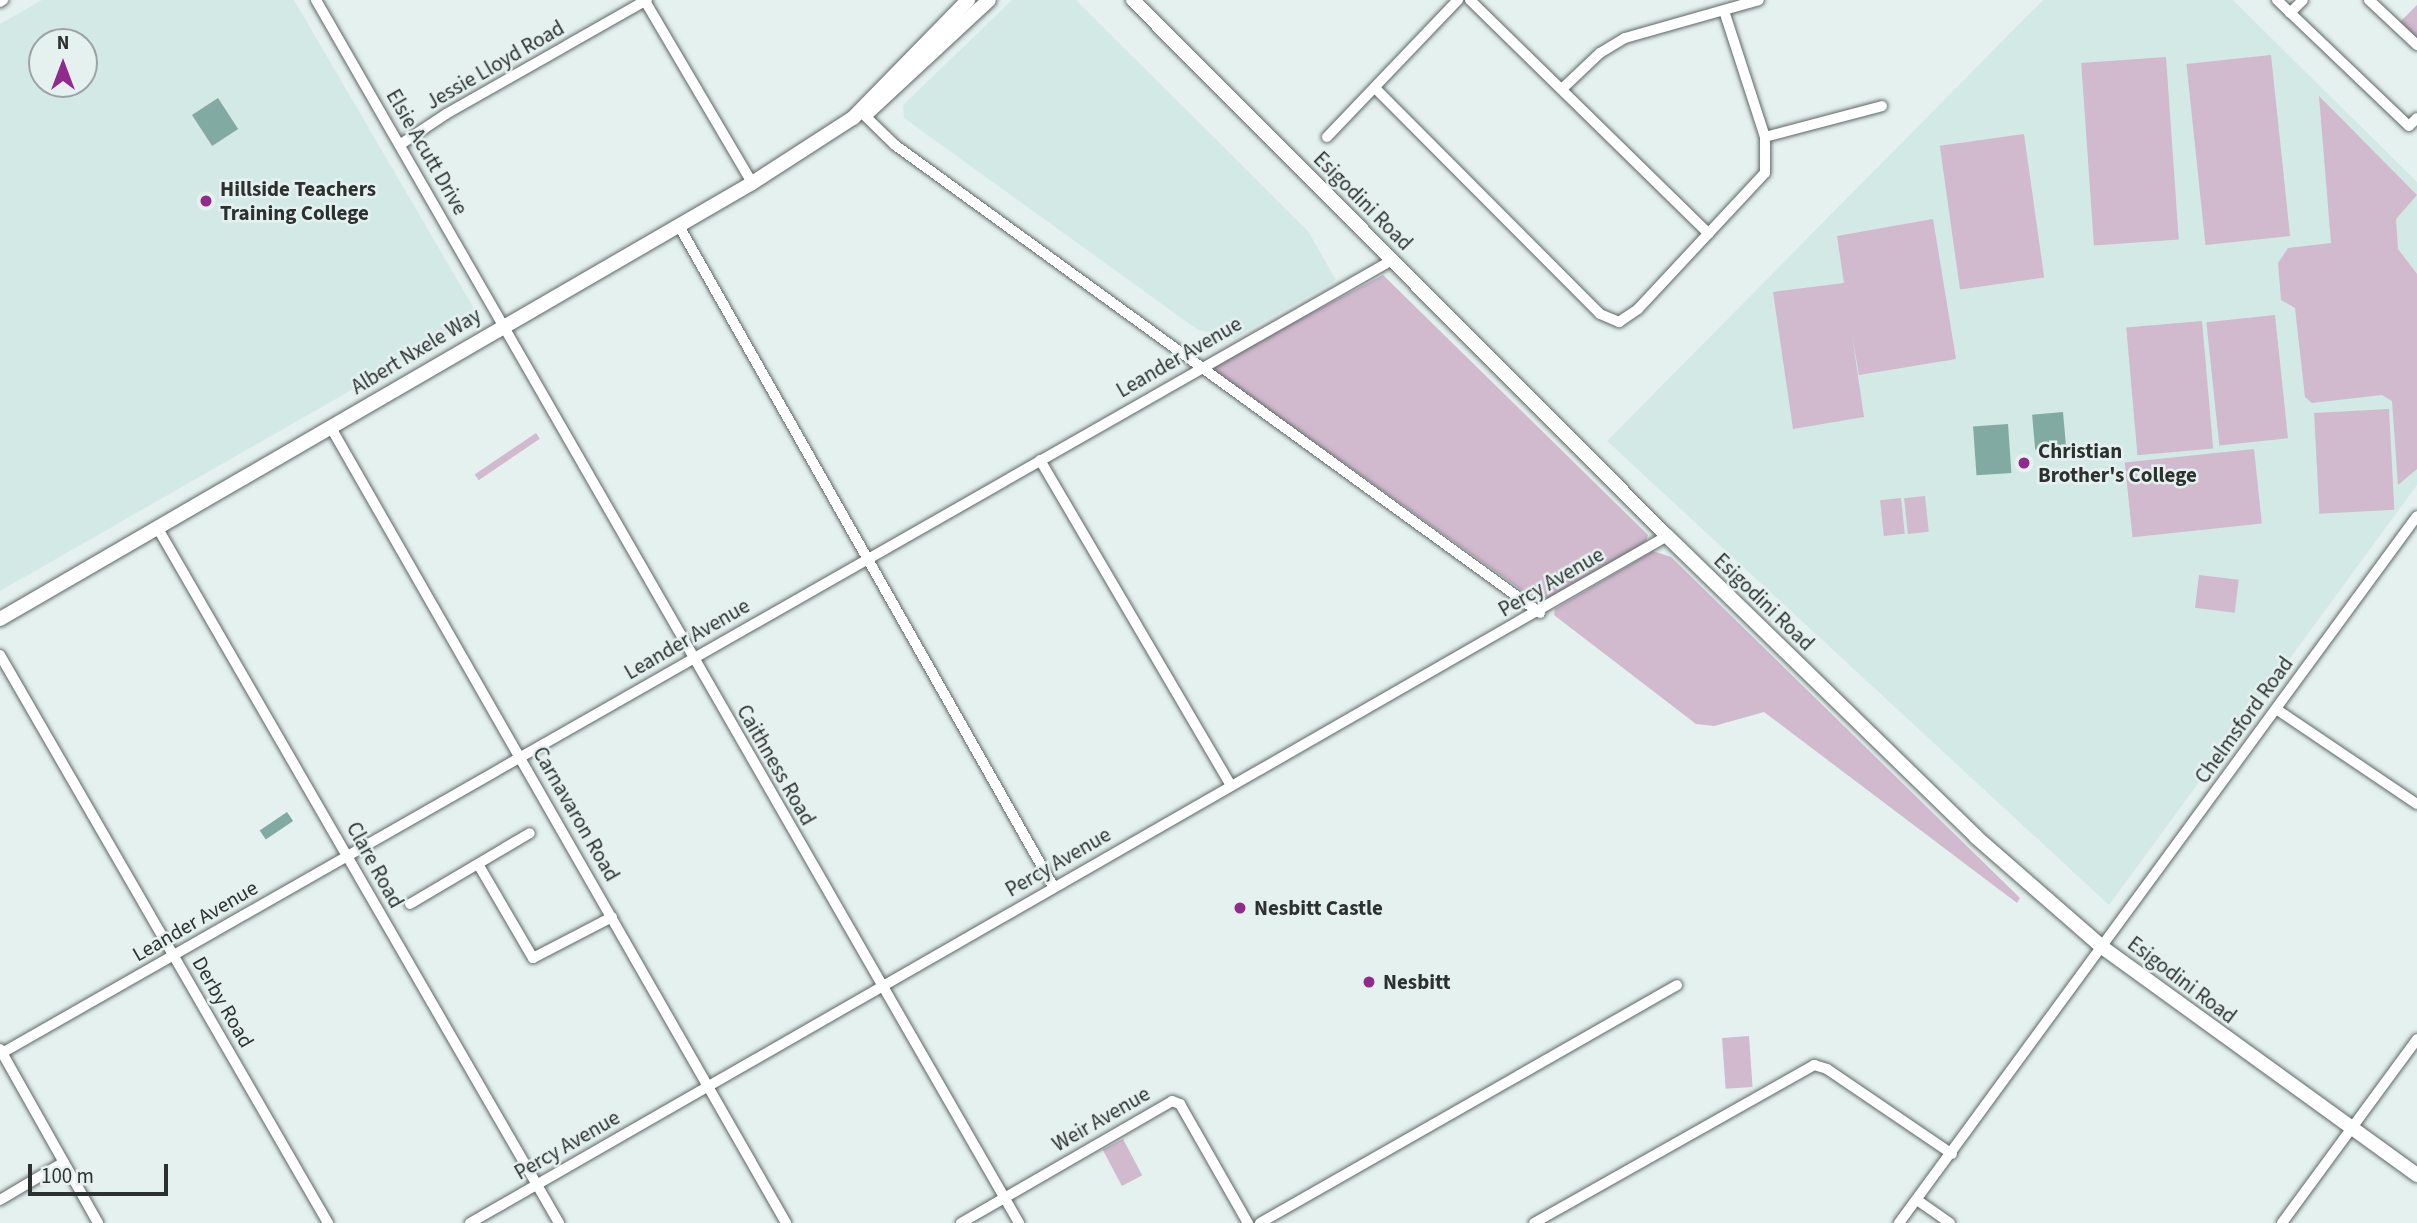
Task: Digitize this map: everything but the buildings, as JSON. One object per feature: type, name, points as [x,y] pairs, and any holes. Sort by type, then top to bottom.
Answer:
[{"type":"main road","name":"Albert Nxele Way","points":[[859,115],[968,0]]},
{"type":"main road","name":"Albert Nxele Way","points":[[0,620],[502,324],[752,183],[859,115],[989,0]]},
{"type":"main road","name":"Esigodini Road","points":[[1133,0],[1667,536],[1976,837],[2102,947],[2417,1175]]},
{"type":"street","name":"Elsie Acutt Drive","points":[[316,0],[502,324]]},
{"type":"street","name":"Jessie Lloyd Road","points":[[401,145],[446,114],[646,0]]},
{"type":"street","points":[[646,0],[752,183]]},
{"type":"street","points":[[1327,137],[1458,0]]},
{"type":"street","points":[[1470,0],[1563,88],[1709,234]]},
{"type":"street","points":[[1563,88],[1619,41],[1759,0]]},
{"type":"street","points":[[2277,0],[2409,126],[2417,118]]},
{"type":"street","points":[[2290,13],[2303,0]]},
{"type":"street","points":[[2369,0],[2417,45]]},
{"type":"street","points":[[1375,88],[1609,320],[1627,318],[1762,181],[1765,138],[1724,11]]},
{"type":"street","points":[[1765,138],[1882,106]]},
{"type":"street","points":[[859,115],[895,145],[1540,613]]},
{"type":"street","points":[[679,226],[1054,886]]},
{"type":"street","name":"Leander Avenue","points":[[1,1051],[174,957],[348,853],[522,757],[1200,366],[1392,260]]},
{"type":"street","name":"Caithness Road","points":[[502,324],[1019,1223]]},
{"type":"street","name":"Carnavaron Road","points":[[330,426],[522,757],[786,1223]]},
{"type":"street","points":[[1040,460],[1231,785]]},
{"type":"street","name":"Chelmsford Road","points":[[1899,1223],[2417,516]]},
{"type":"street","name":"Clare Road","points":[[157,527],[348,853],[559,1223]]},
{"type":"street","name":"Percy Avenue","points":[[470,1223],[1462,652],[1540,613],[1667,536]]},
{"type":"street","name":"Derby Road","points":[[0,654],[328,1223]]},
{"type":"street","points":[[2276,709],[2417,804]]},
{"type":"street","points":[[410,904],[530,833]]},
{"type":"street","points":[[478,864],[533,958],[612,916]]},
{"type":"street","points":[[1260,1223],[1677,985]]},
{"type":"street","points":[[2282,1223],[2417,1039]]},
{"type":"street","points":[[1,1051],[98,1223]]},
{"type":"street","points":[[1534,1223],[1814,1065],[1827,1069],[1952,1154]]},
{"type":"street","name":"Weir Avenue","points":[[961,1223],[1172,1101],[1180,1104],[1248,1223]]},
{"type":"street","points":[[0,1200],[64,1162]]},
{"type":"street","points":[[1917,1200],[1950,1223]]},
{"type":"shaded area","name":"Hillside Teachers Training College","points":[[42,0],[294,0],[479,317],[0,591],[0,24]]},
{"type":"shaded area","points":[[1012,0],[1076,0],[1308,231],[1336,280],[1234,338],[1198,330],[904,118],[903,105]]},
{"type":"shaded area","name":"Christian Brother's College","points":[[2043,0],[2233,0],[2417,182],[2417,485],[2109,905],[1607,441]]},
{"type":"shaded area","points":[[2417,5],[2417,39],[2400,22]]},
{"type":"shaded area","points":[[2271,55],[2290,236],[2205,245],[2186,64]]},
{"type":"shaded area","points":[[2166,57],[2179,240],[2094,245],[2081,63]]},
{"type":"shaded area","points":[[2319,96],[2417,195],[2396,219],[2398,249],[2417,274],[2417,469],[2398,485],[2392,401],[2382,395],[2312,403],[2305,397],[2295,308],[2281,300],[2278,263],[2288,248],[2331,243]]},
{"type":"shaded area","points":[[218,98],[238,129],[212,146],[192,115]]},
{"type":"shaded area","points":[[2024,134],[2044,278],[1960,289],[1940,146]]},
{"type":"shaded area","points":[[1933,219],[1956,359],[1859,375],[1852,335],[1864,417],[1793,429],[1773,292],[1844,283],[1837,236]]},
{"type":"shaded area","points":[[1383,275],[1648,535],[1646,543],[1541,604],[1215,371],[1215,364]]},
{"type":"shaded area","points":[[2275,315],[2288,438],[2219,446],[2206,322]]},
{"type":"shaded area","points":[[2202,321],[2213,449],[2137,455],[2126,328]]},
{"type":"shaded area","points":[[2389,409],[2394,510],[2319,514],[2314,413]]},
{"type":"shaded area","points":[[2063,412],[2066,447],[2035,450],[2032,415]]},
{"type":"shaded area","points":[[2008,424],[2011,473],[1977,475],[1973,426]]},
{"type":"shaded area","points":[[536,433],[540,439],[479,480],[475,474]]},
{"type":"shaded area","points":[[2254,449],[2262,524],[2133,537],[2125,463]]},
{"type":"shaded area","points":[[1925,496],[1929,532],[1908,534],[1904,498]]},
{"type":"shaded area","points":[[1901,498],[1905,534],[1884,536],[1880,500]]},
{"type":"shaded area","points":[[1653,551],[1671,557],[2020,898],[2017,903],[1764,712],[1714,726],[1696,724],[1554,615],[1555,609]]},
{"type":"shaded area","points":[[2199,575],[2239,580],[2235,613],[2195,608]]},
{"type":"shaded area","points":[[287,812],[293,821],[266,840],[260,830]]},
{"type":"shaded area","points":[[1749,1036],[1753,1087],[1726,1089],[1722,1038]]},
{"type":"shaded area","points":[[1123,1139],[1142,1175],[1122,1186],[1103,1150]]},
{"type":"place","name":"Hillside Teachers Training College","points":[[206,201]]},
{"type":"place","name":"Christian Brother's College","points":[[2024,463]]},
{"type":"place","name":"Nesbitt Castle","points":[[1240,908]]},
{"type":"place","name":"Nesbitt","points":[[1369,982]]}]
